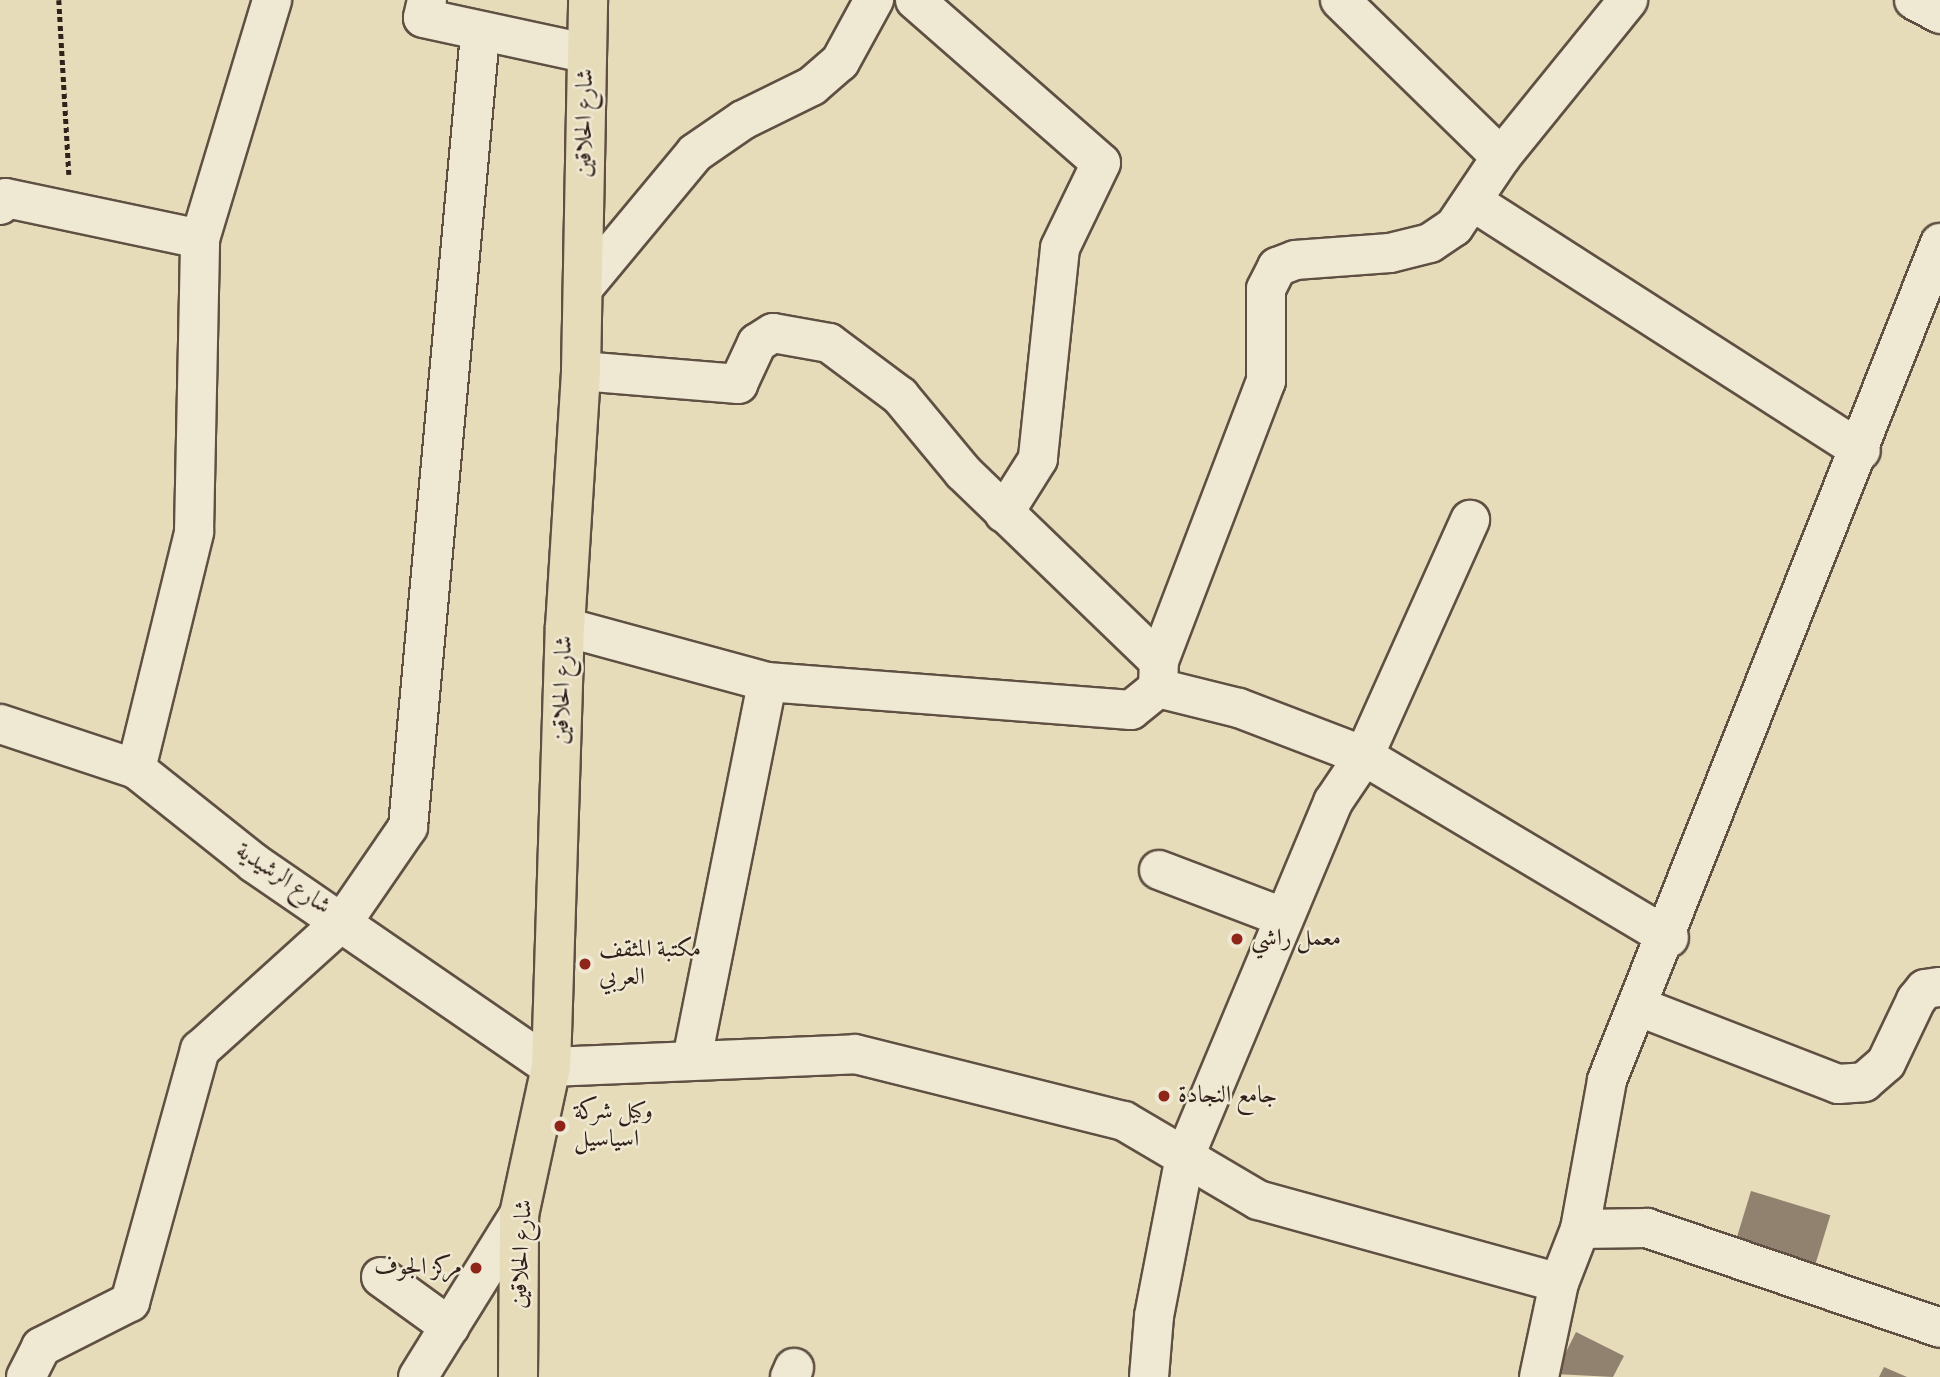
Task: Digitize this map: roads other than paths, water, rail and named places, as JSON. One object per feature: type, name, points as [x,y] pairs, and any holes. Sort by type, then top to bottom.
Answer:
[{"type":"main road","name":"شارع الحلاقين","points":[[518,1377],[520,1215],[551,1067],[565,627],[581,372],[588,0]]},
{"type":"street","points":[[136,769],[194,532],[200,239],[272,0]]},
{"type":"street","points":[[427,0],[424,18],[480,34],[586,53]]},
{"type":"street","points":[[583,288],[695,153],[743,120],[812,86],[840,62],[874,0]]},
{"type":"street","points":[[915,0],[1101,163],[1060,248],[1049,307],[1047,420],[1038,459],[1004,513]]},
{"type":"street","points":[[1340,0],[1501,157]]},
{"type":"street","points":[[565,627],[767,682],[1131,710],[1159,675],[1266,381],[1266,289],[1277,267],[1430,243],[1454,228],[1501,157],[1628,0]]},
{"type":"street","points":[[1914,0],[1940,14]]},
{"type":"street","points":[[26,1377],[41,1347],[130,1302],[200,1051],[344,920],[408,827],[480,34]]},
{"type":"street","points":[[0,205],[6,198],[200,239]]},
{"type":"street","points":[[1472,201],[1861,451]]},
{"type":"street","points":[[1543,1376],[1559,1283],[1580,1229],[1607,1080],[1668,938],[1861,451],[1933,282],[1940,243]]},
{"type":"street","points":[[581,372],[738,384],[757,343],[773,332],[829,343],[900,396],[1004,513],[1159,675],[1364,757],[1668,938]]},
{"type":"street","points":[[1149,1377],[1154,1316],[1185,1156],[1333,802],[1364,757],[1470,520]]},
{"type":"street","points":[[692,1059],[767,682]]},
{"type":"street","name":"شارع الرشيدية","points":[[0,724],[136,769],[254,863],[344,920],[551,1067]]},
{"type":"street","points":[[1159,870],[1283,918]]},
{"type":"street","points":[[1637,1006],[1838,1084],[1864,1083],[1886,1063],[1916,1000],[1925,989],[1940,986]]},
{"type":"street","points":[[551,1067],[855,1054],[1124,1121],[1258,1199],[1559,1283]]},
{"type":"street","points":[[418,1377],[520,1215]]},
{"type":"street","points":[[1580,1229],[1647,1228],[1940,1328]]},
{"type":"street","points":[[381,1278],[450,1327]]},
{"type":"place","name":"معمل راشي","points":[[1237,939]]},
{"type":"place","name":"مكتبة المثقف العربي","points":[[585,964]]},
{"type":"place","name":"جامع النجادة","points":[[1164,1096]]},
{"type":"place","name":"وكيل شركة اسياسيل","points":[[560,1126]]},
{"type":"place","name":"مركز الجوف","points":[[476,1268]]}]
